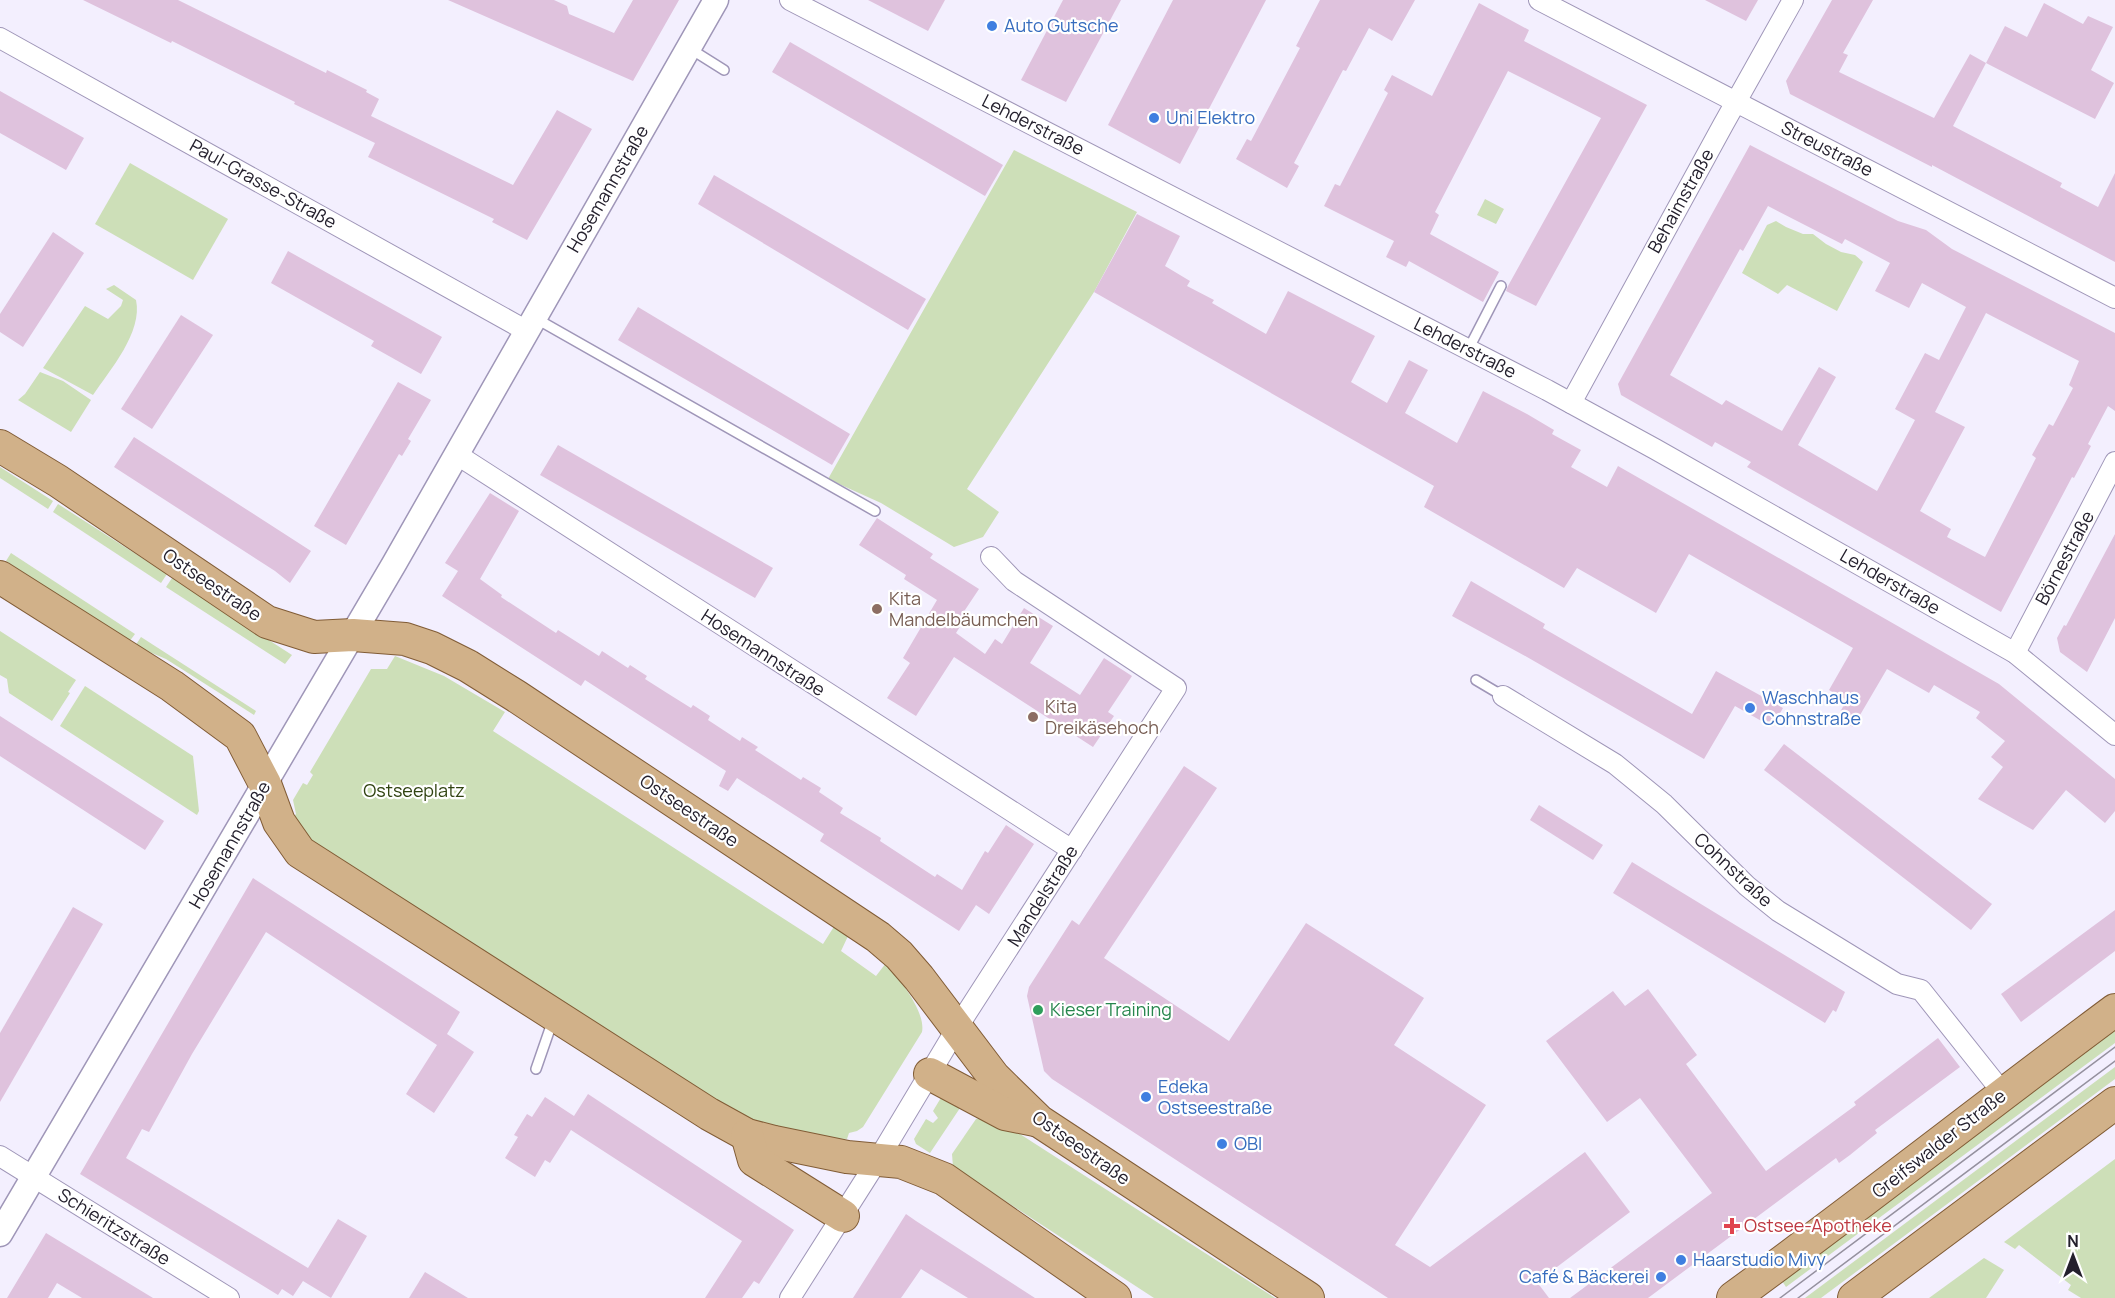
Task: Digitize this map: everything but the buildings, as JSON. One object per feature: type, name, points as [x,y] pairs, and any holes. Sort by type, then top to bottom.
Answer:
[{"type":"main road","name":"Ostseestraße","points":[[0,446],[58,481],[267,622],[314,637],[353,635],[405,639],[432,648],[468,666],[516,696],[878,937],[920,978],[994,1077],[1039,1121],[1308,1298]]},
{"type":"main road","points":[[0,577],[172,686],[240,736],[265,784],[279,822],[300,852],[709,1114],[747,1135],[848,1157],[879,1158],[901,1162],[944,1179],[1115,1298]]},
{"type":"main road","name":"Greifswalder Straße","points":[[1733,1298],[1861,1204],[2003,1093],[2115,1010]]},
{"type":"main road","points":[[930,1074],[1005,1114],[1039,1121]]},
{"type":"main road","points":[[1854,1298],[2115,1103]]},
{"type":"main road","points":[[747,1135],[754,1160],[843,1216]]},
{"type":"street","name":"Hosemannstraße","points":[[0,1234],[353,635],[716,0]]},
{"type":"street","name":"Lehderstraße","points":[[790,0],[1571,403],[2015,653],[2115,735]]},
{"type":"street","name":"Streustraße","points":[[1539,0],[2115,298]]},
{"type":"street","name":"Behaimstraße","points":[[1571,403],[1793,0]]},
{"type":"street","name":"Paul-Grasse-Straße","points":[[0,38],[531,325]]},
{"type":"street","name":"Hosemannstraße","points":[[456,454],[1072,850]]},
{"type":"street","name":"Börnestraße","points":[[2015,653],[2115,462]]},
{"type":"street","name":"Mandelstraße","points":[[790,1298],[879,1158],[957,1028],[1176,688],[1014,581],[991,557]]},
{"type":"street","name":"Cohnstraße","points":[[1503,696],[1616,764],[1664,804],[1747,886],[1778,911],[1897,984],[1921,990],[2003,1093]]},
{"type":"street","name":"Schieritzstraße","points":[[0,1156],[229,1298]]},
{"type":"lane","points":[[689,48],[724,70]]},
{"type":"lane","points":[[1468,350],[1501,286]]},
{"type":"lane","points":[[531,325],[875,511]]},
{"type":"lane","name":"Cohnstraße","points":[[1476,680],[1503,696]]},
{"type":"lane","points":[[536,1069],[555,1015]]},
{"type":"green space","points":[[1014,150],[1137,212],[1094,292],[967,489],[999,512],[983,537],[954,547],[881,503],[828,479]]},
{"type":"green space","points":[[130,163],[228,219],[193,280],[95,224]]},
{"type":"green space","points":[[1485,199],[1504,209],[1496,224],[1477,215]]},
{"type":"green space","points":[[1776,221],[1803,234],[1813,234],[1826,244],[1841,252],[1855,255],[1863,262],[1837,311],[1787,285],[1778,294],[1742,273],[1767,225]]},
{"type":"green space","points":[[114,285],[136,300],[135,325],[124,350],[93,395],[43,368],[85,306],[108,319],[121,306],[123,300],[106,289]]},
{"type":"green space","points":[[40,372],[63,381],[91,400],[71,432],[18,400]]},
{"type":"green space","points":[[0,467],[53,501],[48,509],[0,478]]},
{"type":"green space","points":[[58,504],[167,574],[161,583],[53,512]]},
{"type":"green space","points":[[11,553],[135,634],[129,642],[6,561]]},
{"type":"green space","points":[[172,578],[292,655],[285,664],[166,587]]},
{"type":"green space","points":[[0,631],[76,680],[52,721],[9,693],[7,679],[0,675]]},
{"type":"green space","points":[[141,637],[256,711],[254,715],[166,659],[135,646]]},
{"type":"green space","name":"Ostseeplatz","points":[[395,656],[444,676],[505,712],[493,731],[823,944],[835,925],[849,934],[841,951],[876,976],[886,963],[916,1005],[922,1032],[863,1127],[849,1133],[847,1139],[805,1137],[744,1119],[329,855],[302,833],[292,819],[296,814],[293,800],[303,783],[307,785],[313,775],[310,772],[371,669],[387,669]]},
{"type":"green space","points":[[85,686],[193,756],[199,811],[197,815],[60,726]]},
{"type":"green space","points":[[2115,1029],[2115,1043],[1786,1287],[1780,1278]]},
{"type":"green space","points":[[2115,1067],[2115,1079],[1821,1298],[1805,1298]]},
{"type":"green space","points":[[942,1096],[966,1099],[930,1153],[916,1144],[914,1139],[926,1119],[933,1123],[938,1118],[933,1111]]},
{"type":"green space","points":[[992,1116],[1275,1298],[1154,1298],[953,1167],[952,1154],[976,1119]]},
{"type":"green space","points":[[2115,1159],[2115,1298],[2081,1298],[2068,1290],[2071,1285],[2019,1245],[2015,1249],[2004,1242]]},
{"type":"green space","points":[[1984,1258],[2004,1270],[1986,1298],[1929,1298]]},
{"type":"tram line","points":[[1780,1298],[2115,1047]]},
{"type":"tram line","points":[[1798,1298],[2115,1061]]},
{"type":"place","name":"Auto Gutsche","points":[[992,26]]},
{"type":"place","name":"Uni Elektro","points":[[1154,118]]},
{"type":"place","name":"Kita Mandelbäumchen","points":[[877,609]]},
{"type":"place","name":"Waschhaus Cohnstraße","points":[[1750,708]]},
{"type":"place","name":"Kita Dreikäsehoch","points":[[1033,717]]},
{"type":"place","name":"Kieser Training","points":[[1038,1010]]},
{"type":"place","name":"Edeka Ostseestraße","points":[[1146,1097]]},
{"type":"place","name":"OBI","points":[[1222,1144]]},
{"type":"place","name":"Ostsee-Apotheke","points":[[1732,1226]]},
{"type":"place","name":"Haarstudio Mivy","points":[[1681,1260]]},
{"type":"place","name":"Café & Bäckerei","points":[[1661,1277]]}]
